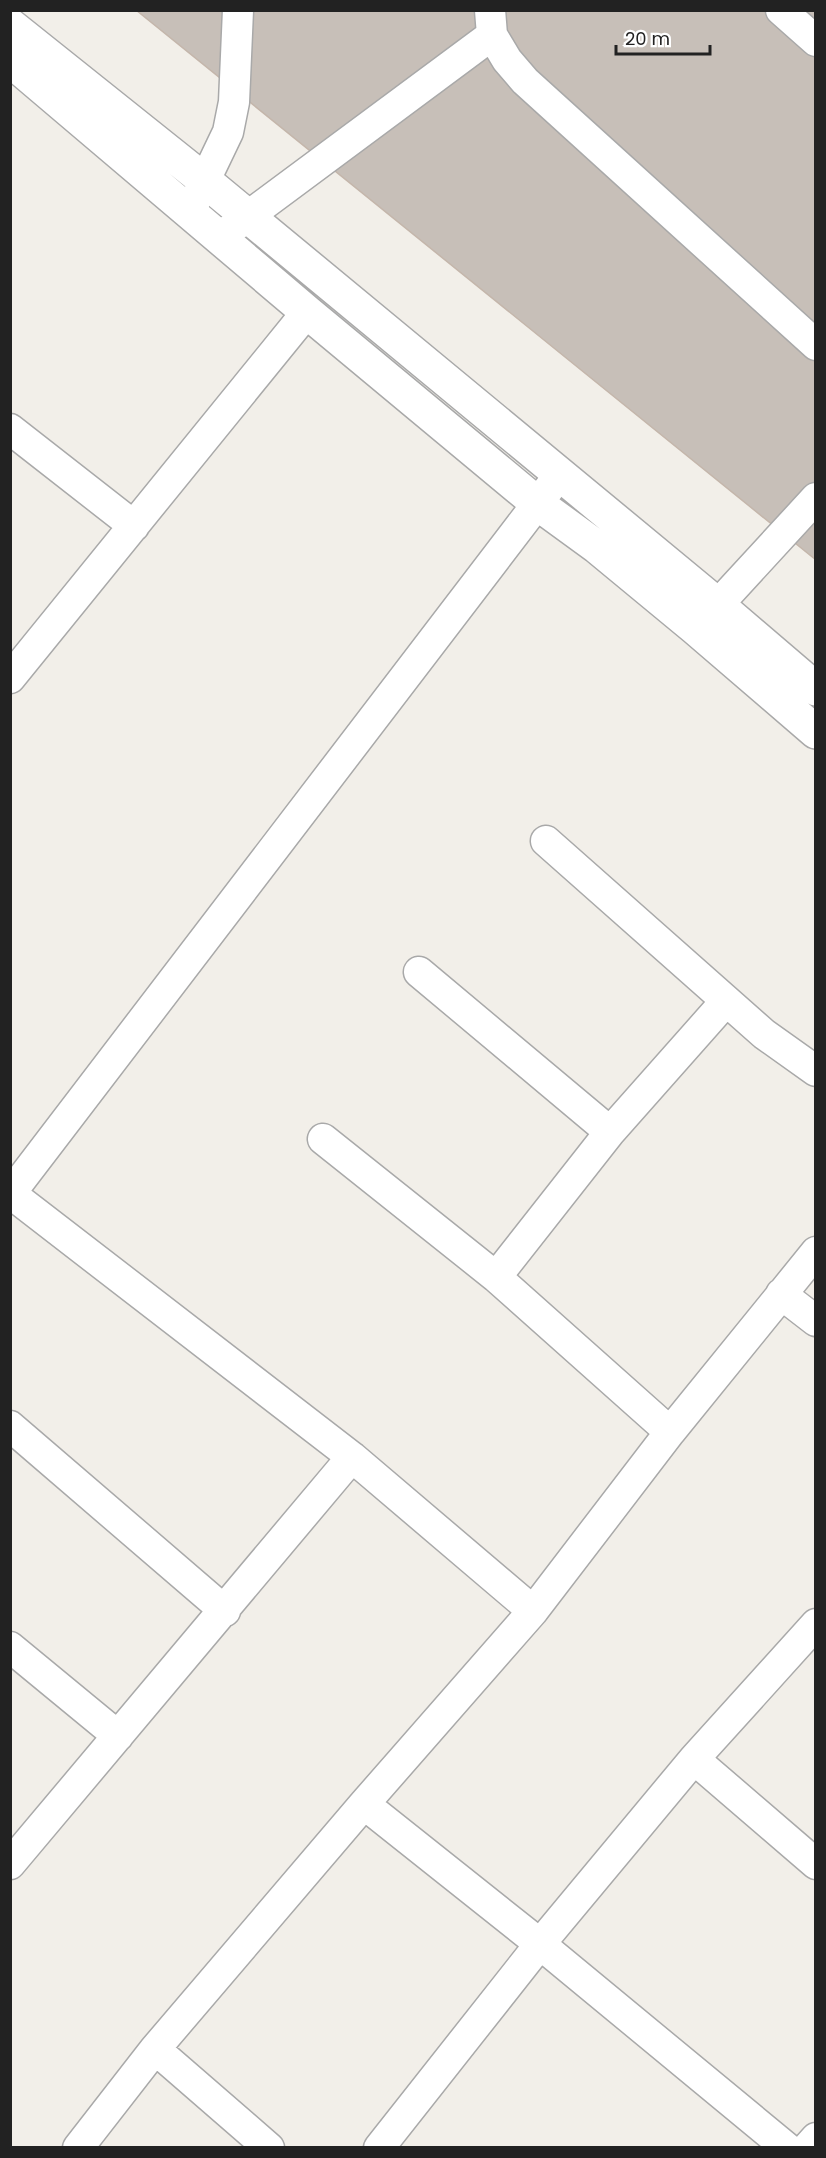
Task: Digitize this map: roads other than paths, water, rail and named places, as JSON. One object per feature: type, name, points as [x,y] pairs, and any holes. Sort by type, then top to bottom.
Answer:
[{"type":"street","points":[[189,212],[228,132],[234,102],[238,10]]},
{"type":"street","points":[[781,10],[816,40]]},
{"type":"street","points":[[220,237],[491,23],[507,60],[525,81],[816,345]]},
{"type":"street","points":[[10,25],[248,216],[718,605],[816,689]]},
{"type":"street","points":[[10,60],[307,312],[538,504],[597,547],[816,732]]},
{"type":"street","points":[[13,669],[134,526],[307,312]]},
{"type":"street","points":[[10,429],[134,526]]},
{"type":"street","points":[[533,1611],[352,1457],[11,1193],[560,474]]},
{"type":"street","points":[[695,628],[816,498]]},
{"type":"street","points":[[546,841],[764,1034],[816,1071]]},
{"type":"street","points":[[419,972],[610,1132]]},
{"type":"street","points":[[496,1277],[610,1132],[726,1001]]},
{"type":"street","points":[[323,1139],[496,1277],[670,1432]]},
{"type":"street","points":[[78,2148],[155,2049],[364,1804],[533,1611],[670,1432],[816,1252]]},
{"type":"street","points":[[781,1294],[816,1321]]},
{"type":"street","points":[[10,1426],[225,1611]]},
{"type":"street","points":[[10,1864],[225,1611],[352,1457]]},
{"type":"street","points":[[379,2148],[540,1944],[694,1759],[813,1633]]},
{"type":"street","points":[[10,1647],[118,1736]]},
{"type":"street","points":[[694,1759],[816,1864]]},
{"type":"street","points":[[364,1804],[540,1944],[788,2148]]},
{"type":"street","points":[[155,2049],[269,2148]]},
{"type":"street","points":[[807,2148],[816,2138]]}]
